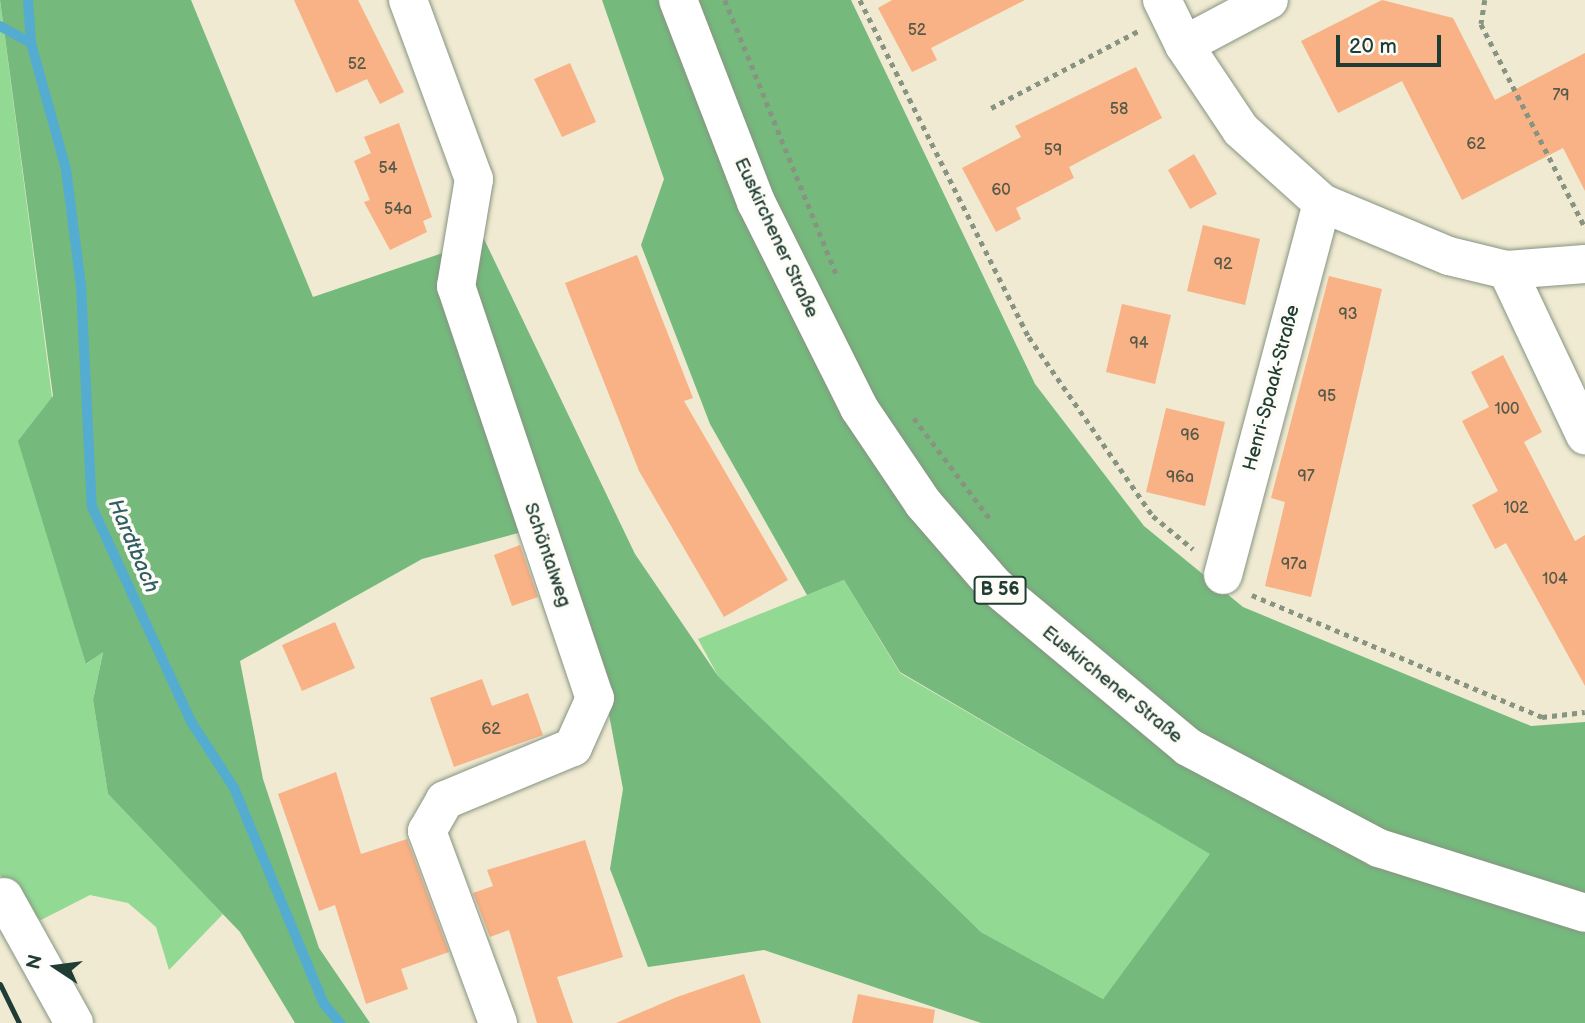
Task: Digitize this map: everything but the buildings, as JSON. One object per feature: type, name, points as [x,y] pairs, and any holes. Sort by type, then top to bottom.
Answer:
[{"type":"main road","name":"Schöntalweg","points":[[408,0],[474,179],[456,286],[595,698],[573,747],[445,800],[427,831],[498,1023]]},
{"type":"main road","name":"Euskirchener Straße","points":[[678,0],[756,202],[859,408],[923,503],[995,586],[1188,747],[1379,848],[1497,890],[1585,913]]},
{"type":"main road","points":[[1269,0],[1172,20],[1241,130],[1322,203],[1419,246],[1507,270],[1585,264]]},
{"type":"main road","name":"Henri-Spaak-Straße","points":[[1223,575],[1322,203]]},
{"type":"main road","points":[[1507,270],[1585,435]]},
{"type":"main road","points":[[4,897],[74,1023]]},
{"type":"path","points":[[725,0],[842,289]]},
{"type":"path","points":[[860,0],[1029,337],[1153,516],[1248,593],[1330,630],[1542,717],[1585,712]]},
{"type":"path","points":[[1485,0],[1481,24],[1585,227]]},
{"type":"path","points":[[990,108],[1172,20]]},
{"type":"path","points":[[906,408],[998,530]]},
{"type":"green space","points":[[0,0],[87,664],[103,651],[93,700],[108,794],[223,914],[169,970],[156,927],[128,903],[90,895],[41,920],[27,913],[0,875]]},
{"type":"green space","points":[[0,0],[191,0],[313,297],[484,239],[635,554],[718,676],[981,932],[1103,999],[1210,854],[900,672],[844,580],[807,595],[710,424],[641,245],[664,179],[602,0],[851,0],[1035,384],[1144,526],[1243,607],[1531,726],[1585,722],[1585,1023],[981,1023],[764,950],[648,967],[610,869],[623,789],[607,704],[555,523],[422,559],[240,661],[263,779],[319,948],[370,1023],[295,1023],[240,932],[108,794],[93,700],[103,652],[86,664],[18,441],[53,396]]},
{"type":"green space","points":[[844,580],[900,673],[1211,854],[1103,999],[981,932],[718,676],[698,639]]},
{"type":"waterway","name":"Hardtbach","points":[[28,0],[31,43],[66,169],[81,286],[92,507],[192,723],[234,788],[324,1004],[340,1023]]},
{"type":"waterway","points":[[0,26],[31,43]]},
{"type":"railway","points":[[0,984],[19,1023]]}]
